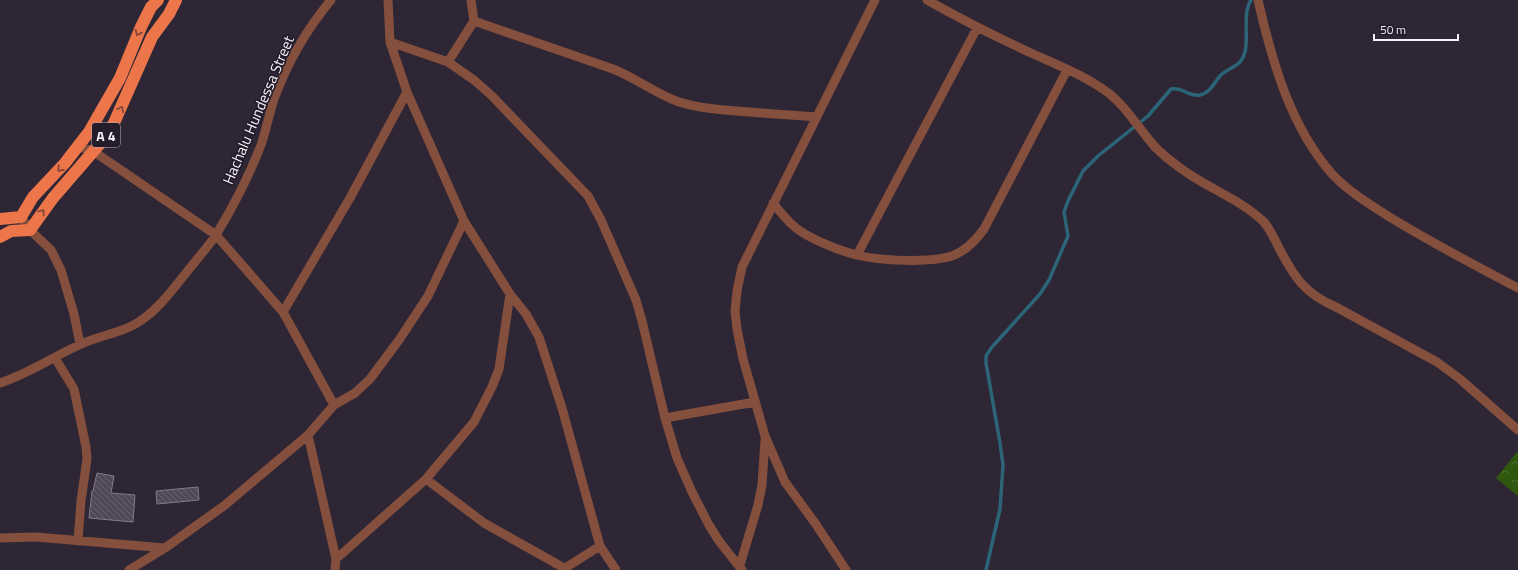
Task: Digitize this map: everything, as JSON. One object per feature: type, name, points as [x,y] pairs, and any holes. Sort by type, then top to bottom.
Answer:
[{"type":"highway","name":"A 4","points":[[21,217],[33,197],[47,184],[79,147],[98,118],[120,78],[151,7],[158,0]]},
{"type":"highway","name":"A 4","points":[[30,230],[53,198],[93,151],[114,123],[152,37],[169,14],[176,0]]},
{"type":"highway","points":[[0,219],[21,217]]},
{"type":"highway","points":[[0,237],[11,231],[30,230]]},
{"type":"street","name":"Hachalu Hundessa Street","points":[[55,358],[80,344],[123,329],[142,320],[170,294],[216,235],[248,176],[258,151],[274,100],[291,59],[302,38],[331,0]]},
{"type":"street","points":[[388,0],[390,42],[407,92],[464,221],[510,294],[526,314],[538,336],[562,408],[600,546],[616,570]]},
{"type":"street","points":[[448,62],[474,21],[471,0]]},
{"type":"street","points":[[846,570],[815,523],[785,482],[765,436],[737,329],[735,311],[742,266],[875,0]]},
{"type":"street","points":[[927,0],[977,28],[1067,70],[1108,93],[1124,109],[1156,148],[1177,166],[1209,187],[1244,206],[1265,223],[1300,283],[1310,293],[1320,301],[1437,362],[1460,379],[1518,430]]},
{"type":"street","points":[[1258,0],[1266,36],[1290,105],[1316,153],[1333,175],[1358,197],[1416,234],[1518,288]]},
{"type":"street","points":[[474,21],[631,76],[657,92],[695,107],[816,117]]},
{"type":"street","points":[[856,255],[977,28]]},
{"type":"street","points":[[390,42],[448,62],[474,80],[491,95],[588,196],[601,220],[636,300],[664,418],[677,458],[692,492],[719,541],[741,568]]},
{"type":"street","points":[[773,203],[785,219],[795,228],[811,238],[856,255],[871,258],[920,260],[937,259],[953,255],[970,245],[984,229],[1067,70]]},
{"type":"street","points":[[283,312],[350,198],[407,92]]},
{"type":"street","points":[[79,147],[93,151],[216,235],[283,312],[334,405]]},
{"type":"street","points":[[21,217],[30,230],[51,250],[61,270],[74,314],[80,344]]},
{"type":"street","points":[[129,570],[165,548],[225,505],[308,435],[334,405],[355,393],[370,379],[400,340],[428,296],[464,221]]},
{"type":"street","points":[[336,559],[426,479],[474,422],[492,387],[499,369],[510,294]]},
{"type":"street","points":[[0,383],[55,358],[74,389],[87,458],[78,540]]},
{"type":"street","points":[[664,418],[755,402]]},
{"type":"street","points":[[308,435],[336,559],[335,570]]},
{"type":"street","points":[[741,568],[762,485],[765,436]]},
{"type":"street","points":[[426,479],[484,523],[563,569],[600,546]]},
{"type":"street","points":[[0,538],[36,537],[165,548]]},
{"type":"green space","points":[[1518,451],[1518,496],[1496,478]]},
{"type":"building","points":[[97,473],[114,476],[111,493],[135,495],[133,522],[89,518],[92,491]]},
{"type":"building","points":[[198,487],[199,500],[157,504],[156,491]]},
{"type":"waterway","points":[[986,570],[1000,509],[1003,465],[986,356],[992,347],[1040,294],[1049,280],[1068,236],[1064,212],[1083,171],[1098,156],[1148,116],[1171,89],[1179,89],[1193,95],[1204,94],[1210,90],[1222,74],[1240,62],[1244,56],[1246,48],[1246,15],[1251,0]]}]
